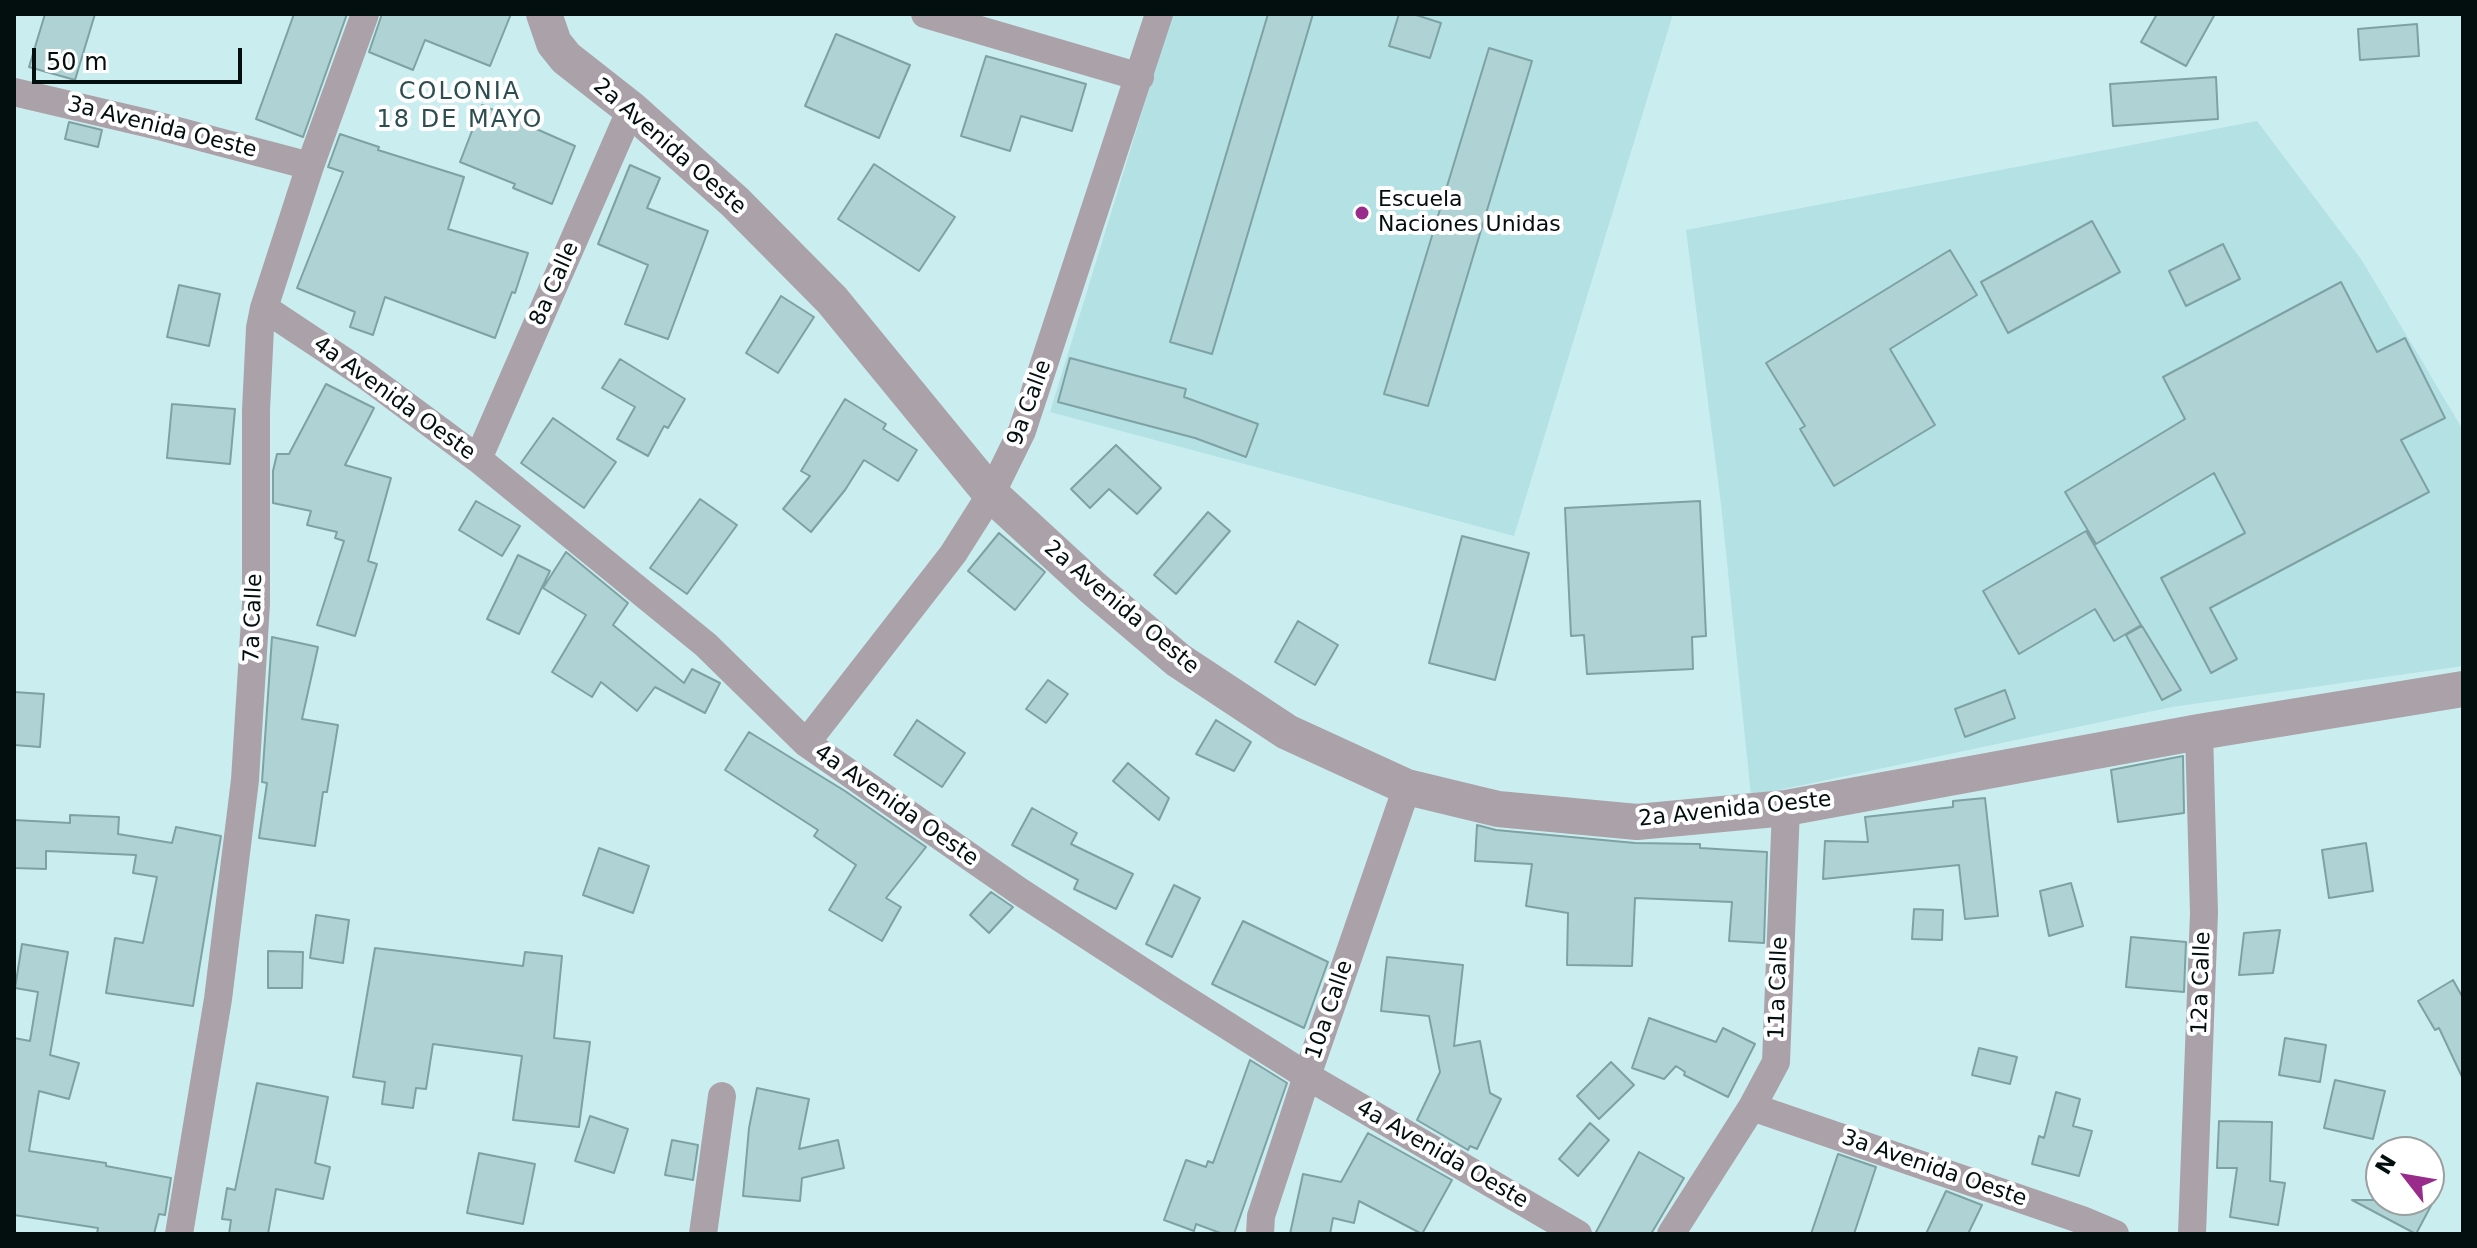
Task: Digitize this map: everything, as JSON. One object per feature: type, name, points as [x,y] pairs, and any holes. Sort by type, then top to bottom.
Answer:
[{"type":"street","name":"7a Calle","points":[[179,1234],[218,999],[245,780],[256,604],[256,410],[260,328],[310,166],[365,14]]},
{"type":"street","name":"2a Avenida Oeste","points":[[544,14],[554,43],[566,58],[631,109],[735,202],[832,300],[991,494],[1092,587],[1178,660],[1287,732],[1407,787],[1498,809],[1637,822],[1786,808],[2199,732],[2463,689]]},
{"type":"street","points":[[925,14],[1140,77]]},
{"type":"street","name":"9a Calle","points":[[806,743],[953,554],[991,494],[1022,431],[1159,14]]},
{"type":"street","name":"3a Avenida Oeste","points":[[14,92],[310,166]]},
{"type":"street","name":"8a Calle","points":[[478,459],[631,109]]},
{"type":"street","name":"4a Avenida Oeste","points":[[264,308],[365,375],[478,459],[706,645],[806,743],[1031,899],[1307,1076],[1578,1234]]},
{"type":"street","name":"12a Calle","points":[[2192,1234],[2204,913],[2199,732]]},
{"type":"street","name":"10a Calle","points":[[1260,1234],[1261,1216],[1307,1076],[1407,787]]},
{"type":"street","name":"11a Calle","points":[[1671,1234],[1752,1107],[1776,1062],[1786,808]]},
{"type":"street","points":[[703,1234],[722,1096]]},
{"type":"street","name":"3a Avenida Oeste","points":[[1752,1107],[2115,1234]]},
{"type":"shaded area","name":"Escuela Naciones Unidas","points":[[1172,14],[1673,14],[1514,536],[1050,412]]},
{"type":"shaded area","points":[[2257,121],[2361,259],[2463,430],[2463,666],[2172,707],[1751,796],[1721,504],[1686,230]]},
{"type":"building","points":[[45,14],[95,14],[75,80],[29,67]]},
{"type":"building","points":[[294,14],[347,14],[303,137],[256,119]]},
{"type":"building","points":[[382,14],[511,14],[490,66],[425,40],[413,70],[369,52]]},
{"type":"building","points":[[1268,14],[1313,14],[1212,354],[1170,342]]},
{"type":"building","points":[[1399,14],[1413,14],[1441,23],[1430,58],[1389,46]]},
{"type":"building","points":[[2157,14],[2215,14],[2186,66],[2141,42]]},
{"type":"building","points":[[2417,24],[2419,56],[2360,60],[2358,29]]},
{"type":"building","points":[[836,34],[910,65],[879,138],[805,106]]},
{"type":"building","points":[[1489,48],[1532,61],[1428,406],[1384,394]]},
{"type":"building","points":[[986,56],[1086,84],[1072,131],[1021,116],[1010,151],[961,136]]},
{"type":"building","points":[[2216,77],[2218,119],[2113,126],[2110,84]]},
{"type":"building","points":[[482,105],[575,146],[552,204],[513,188],[515,184],[460,162]]},
{"type":"building","points":[[69,122],[102,130],[98,147],[65,139]]},
{"type":"building","points":[[340,134],[379,147],[378,150],[464,177],[448,229],[528,253],[495,338],[385,297],[373,335],[350,327],[355,312],[297,288],[343,172],[328,167]]},
{"type":"building","points":[[874,164],[955,217],[919,271],[838,219]]},
{"type":"building","points":[[630,165],[660,178],[647,208],[708,231],[668,339],[625,324],[648,265],[598,244]]},
{"type":"building","points":[[2092,221],[2120,272],[2008,333],[1981,282]]},
{"type":"building","points":[[2223,244],[2240,279],[2186,306],[2169,271]]},
{"type":"building","points":[[1950,250],[1977,295],[1890,349],[1935,425],[1834,486],[1800,429],[1805,426],[1766,363]]},
{"type":"building","points":[[2341,282],[2377,352],[2405,338],[2445,418],[2401,440],[2429,492],[2210,608],[2237,659],[2211,673],[2161,578],[2245,533],[2214,473],[2096,544],[2065,492],[2185,419],[2163,377]]},
{"type":"building","points":[[179,285],[220,294],[209,346],[167,337]]},
{"type":"building","points":[[781,296],[814,317],[778,373],[746,353]]},
{"type":"building","points":[[1070,358],[1186,389],[1184,397],[1258,424],[1246,457],[1195,438],[1058,402]]},
{"type":"building","points":[[620,359],[685,399],[668,428],[664,426],[648,456],[617,439],[635,407],[602,388]]},
{"type":"building","points":[[326,384],[374,408],[345,465],[391,478],[368,561],[377,564],[355,636],[317,625],[344,541],[335,538],[337,532],[307,525],[311,511],[273,503],[273,471],[277,454],[289,454]]},
{"type":"building","points":[[845,399],[886,424],[883,429],[917,450],[898,481],[864,460],[845,490],[811,532],[783,509],[810,476],[801,471]]},
{"type":"building","points":[[172,404],[235,409],[230,464],[167,458]]},
{"type":"building","points":[[553,418],[616,462],[584,508],[521,463]]},
{"type":"building","points":[[1116,445],[1161,488],[1137,514],[1109,489],[1090,508],[1071,489]]},
{"type":"building","points":[[700,499],[737,525],[687,594],[650,568]]},
{"type":"building","points":[[476,501],[520,526],[502,556],[459,530]]},
{"type":"building","points":[[1700,501],[1706,636],[1692,637],[1693,669],[1587,674],[1584,635],[1571,636],[1565,508]]},
{"type":"building","points":[[1208,512],[1230,531],[1176,594],[1154,575]]},
{"type":"building","points":[[2086,531],[2141,625],[2114,641],[2095,609],[2019,654],[1983,591]]},
{"type":"building","points":[[999,533],[1045,572],[1015,610],[968,571]]},
{"type":"building","points":[[1462,536],[1529,553],[1495,680],[1429,663]]},
{"type":"building","points":[[566,552],[628,603],[613,625],[684,683],[692,669],[720,683],[705,713],[655,687],[637,711],[601,682],[592,697],[552,672],[586,615],[543,588]]},
{"type":"building","points":[[518,555],[550,571],[519,634],[487,619]]},
{"type":"building","points":[[1298,621],[1338,645],[1315,685],[1275,662]]},
{"type":"building","points":[[2142,626],[2181,690],[2162,700],[2126,635]]},
{"type":"building","points":[[272,637],[318,647],[302,719],[338,725],[315,846],[259,838],[267,783],[262,782]]},
{"type":"building","points":[[1048,680],[1068,694],[1046,723],[1026,709]]},
{"type":"building","points":[[2005,690],[2015,718],[1965,737],[1955,709]]},
{"type":"building","points":[[14,692],[44,694],[40,747],[14,745]]},
{"type":"building","points":[[917,720],[965,753],[942,787],[894,755]]},
{"type":"building","points":[[1216,720],[1251,742],[1234,771],[1196,754]]},
{"type":"building","points":[[749,732],[845,791],[926,847],[886,898],[901,907],[882,941],[829,910],[856,865],[814,836],[818,830],[725,770]]},
{"type":"building","points":[[2183,756],[2184,813],[2118,822],[2111,770]]},
{"type":"building","points":[[1128,763],[1169,798],[1159,820],[1113,781]]},
{"type":"building","points":[[1985,798],[1998,916],[1965,919],[1959,865],[1823,879],[1825,841],[1868,842],[1865,817],[1953,807],[1953,801]]},
{"type":"building","points":[[1032,808],[1077,833],[1071,844],[1133,874],[1116,909],[1074,889],[1078,880],[1012,845]]},
{"type":"building","points":[[70,815],[119,817],[118,834],[172,843],[176,827],[221,836],[193,1006],[106,993],[115,938],[143,943],[157,877],[133,873],[136,855],[46,851],[46,869],[14,868],[14,820],[70,823]]},
{"type":"building","points":[[1477,825],[1496,830],[1635,843],[1700,844],[1700,848],[1767,852],[1764,943],[1729,941],[1732,902],[1635,898],[1632,966],[1567,965],[1568,913],[1526,906],[1532,864],[1475,861]]},
{"type":"building","points":[[2366,843],[2373,891],[2329,898],[2322,850]]},
{"type":"building","points":[[599,848],[649,866],[633,913],[583,895]]},
{"type":"building","points":[[2071,883],[2083,926],[2049,936],[2040,891]]},
{"type":"building","points":[[1174,885],[1200,898],[1172,957],[1146,944]]},
{"type":"building","points":[[991,892],[1013,907],[989,933],[970,915]]},
{"type":"building","points":[[1914,909],[1943,910],[1942,940],[1912,939]]},
{"type":"building","points":[[316,915],[349,920],[343,963],[310,958]]},
{"type":"building","points":[[1243,921],[1328,962],[1304,1028],[1212,984]]},
{"type":"building","points":[[2280,930],[2273,973],[2239,975],[2244,933]]},
{"type":"building","points":[[2131,937],[2186,942],[2184,992],[2126,987]]},
{"type":"building","points":[[22,944],[68,952],[50,1055],[79,1063],[69,1099],[39,1091],[29,1151],[106,1163],[106,1166],[171,1178],[165,1215],[159,1214],[154,1234],[97,1234],[98,1228],[14,1215],[14,1038],[30,1041],[38,992],[15,988]]},
{"type":"building","points":[[375,948],[523,966],[525,952],[562,956],[554,1038],[590,1042],[579,1127],[513,1120],[522,1056],[433,1044],[426,1089],[416,1088],[413,1108],[382,1104],[385,1082],[353,1077]]},
{"type":"building","points":[[268,951],[303,952],[302,988],[268,988]]},
{"type":"building","points":[[1387,957],[1463,965],[1454,1046],[1480,1041],[1490,1093],[1501,1099],[1477,1149],[1470,1146],[1468,1150],[1417,1120],[1440,1072],[1429,1016],[1381,1011]]},
{"type":"building","points":[[2453,980],[2463,998],[2463,1079],[2439,1028],[2435,1030],[2418,1001]]},
{"type":"building","points":[[1649,1018],[1716,1042],[1723,1028],[1755,1044],[1728,1097],[1684,1075],[1685,1072],[1676,1066],[1664,1079],[1632,1068]]},
{"type":"building","points":[[2285,1038],[2326,1045],[2320,1082],[2279,1075]]},
{"type":"building","points":[[1979,1048],[2017,1057],[2010,1084],[1972,1075]]},
{"type":"building","points":[[1250,1060],[1287,1083],[1234,1234],[1223,1234],[1196,1224],[1194,1231],[1164,1220],[1186,1160],[1206,1167],[1208,1161],[1213,1163]]},
{"type":"building","points":[[1611,1062],[1634,1085],[1599,1119],[1577,1096]]},
{"type":"building","points":[[2335,1080],[2385,1091],[2374,1136],[2365,1137],[2324,1128]]},
{"type":"building","points":[[257,1083],[328,1097],[315,1163],[330,1167],[323,1199],[276,1189],[268,1234],[229,1234],[231,1220],[222,1219],[227,1188],[235,1190]]},
{"type":"building","points":[[757,1088],[809,1099],[799,1149],[838,1140],[844,1168],[802,1178],[800,1201],[743,1196],[749,1128]]},
{"type":"building","points":[[2056,1092],[2080,1099],[2073,1126],[2092,1131],[2079,1176],[2032,1164],[2039,1136],[2044,1138]]},
{"type":"building","points":[[590,1116],[628,1129],[614,1173],[575,1161]]},
{"type":"building","points":[[2219,1121],[2272,1122],[2270,1181],[2285,1183],[2278,1225],[2230,1217],[2237,1168],[2217,1168]]},
{"type":"building","points":[[1590,1123],[1609,1140],[1578,1176],[1559,1159]]},
{"type":"building","points":[[1368,1133],[1452,1180],[1422,1234],[1359,1201],[1354,1223],[1333,1218],[1330,1234],[1290,1234],[1303,1174],[1341,1182]]},
{"type":"building","points":[[672,1140],[698,1145],[693,1180],[665,1175]]},
{"type":"building","points":[[1639,1152],[1684,1178],[1651,1234],[1595,1234]]},
{"type":"building","points":[[479,1153],[535,1164],[523,1224],[467,1213]]},
{"type":"building","points":[[1838,1154],[1876,1167],[1854,1234],[1811,1234]]},
{"type":"building","points":[[1946,1191],[1982,1205],[1968,1234],[1926,1234]]},
{"type":"building","points":[[2352,1200],[2365,1200],[2365,1207]]},
{"type":"building","points":[[2382,1216],[2426,1216],[2416,1234]]},
{"type":"place","name":"Escuela Naciones Unidas","points":[[1362,213]]},
{"type":"district","name":"COLONIA 18 DE MAYO","points":[[460,107]]}]
